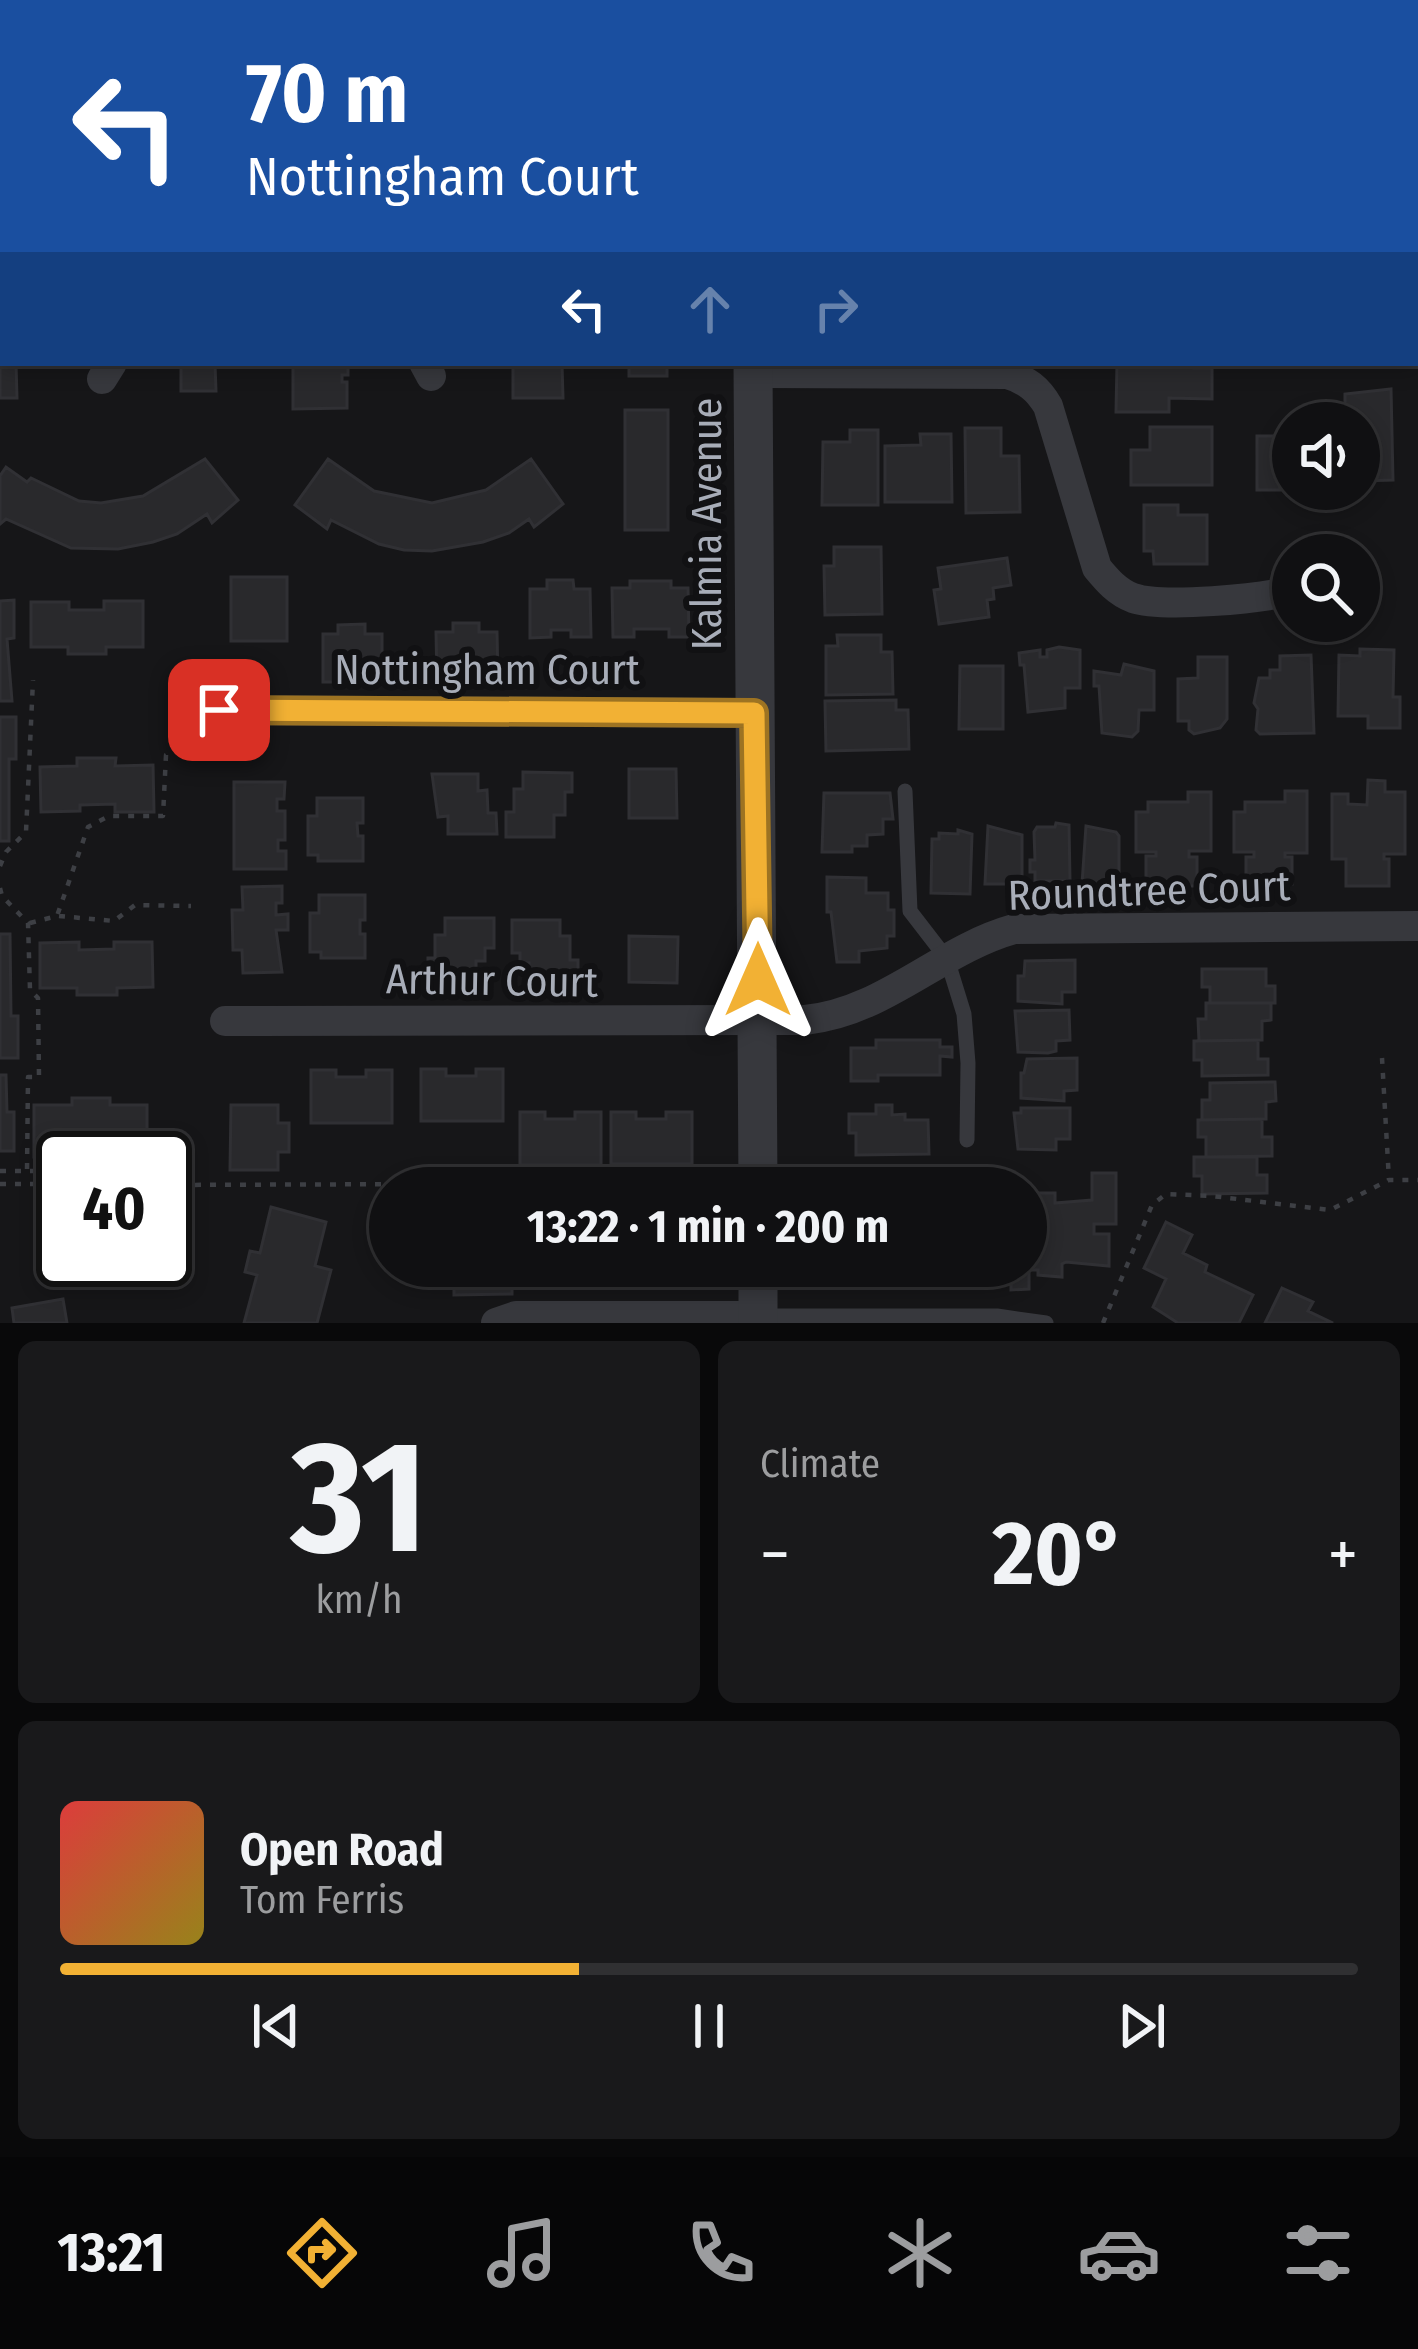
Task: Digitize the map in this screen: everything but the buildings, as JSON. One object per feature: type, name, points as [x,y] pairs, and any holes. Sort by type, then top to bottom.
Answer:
[{"type":"street","points":[[754,368],[1007,374],[1024,380],[1048,406],[1097,568],[1112,586],[1132,598],[1151,601],[1272,596]]},
{"type":"street","name":"Kalmia Avenue","points":[[740,1167],[758,1022],[754,368]]},
{"type":"street","name":"Nottingham Court","points":[[219,710],[754,713]]},
{"type":"street","name":"Roundtree Court","points":[[758,1022],[831,1017],[859,1008],[991,935],[1045,926],[1418,926]]},
{"type":"street","name":"Arthur Court","points":[[225,1021],[758,1022]]},
{"type":"street","points":[[496,1323],[517,1316],[758,1319],[758,1287]]},
{"type":"lane","points":[[905,791],[910,911],[947,959],[964,1014],[967,1140]]},
{"type":"lane","points":[[758,1319],[997,1316],[1046,1323]]},
{"type":"path","points":[[0,866],[5,852],[26,832],[33,680]]},
{"type":"path","points":[[57,916],[88,827],[109,816],[163,816],[166,755],[179,747]]},
{"type":"path","points":[[0,888],[28,923],[30,990],[38,998],[38,1077],[28,1077],[27,1171]]},
{"type":"path","points":[[28,923],[57,916],[114,921],[135,904],[191,906]]},
{"type":"path","points":[[1382,1058],[1388,1180]]},
{"type":"path","points":[[0,1171],[36,1171]]},
{"type":"path","points":[[1103,1323],[1153,1205],[1166,1194],[1330,1210],[1388,1180],[1418,1180]]},
{"type":"path","points":[[0,1184],[36,1184]]},
{"type":"path","points":[[192,1185],[369,1185]]},
{"type":"route","points":[[219,710],[754,713],[758,980]]}]
